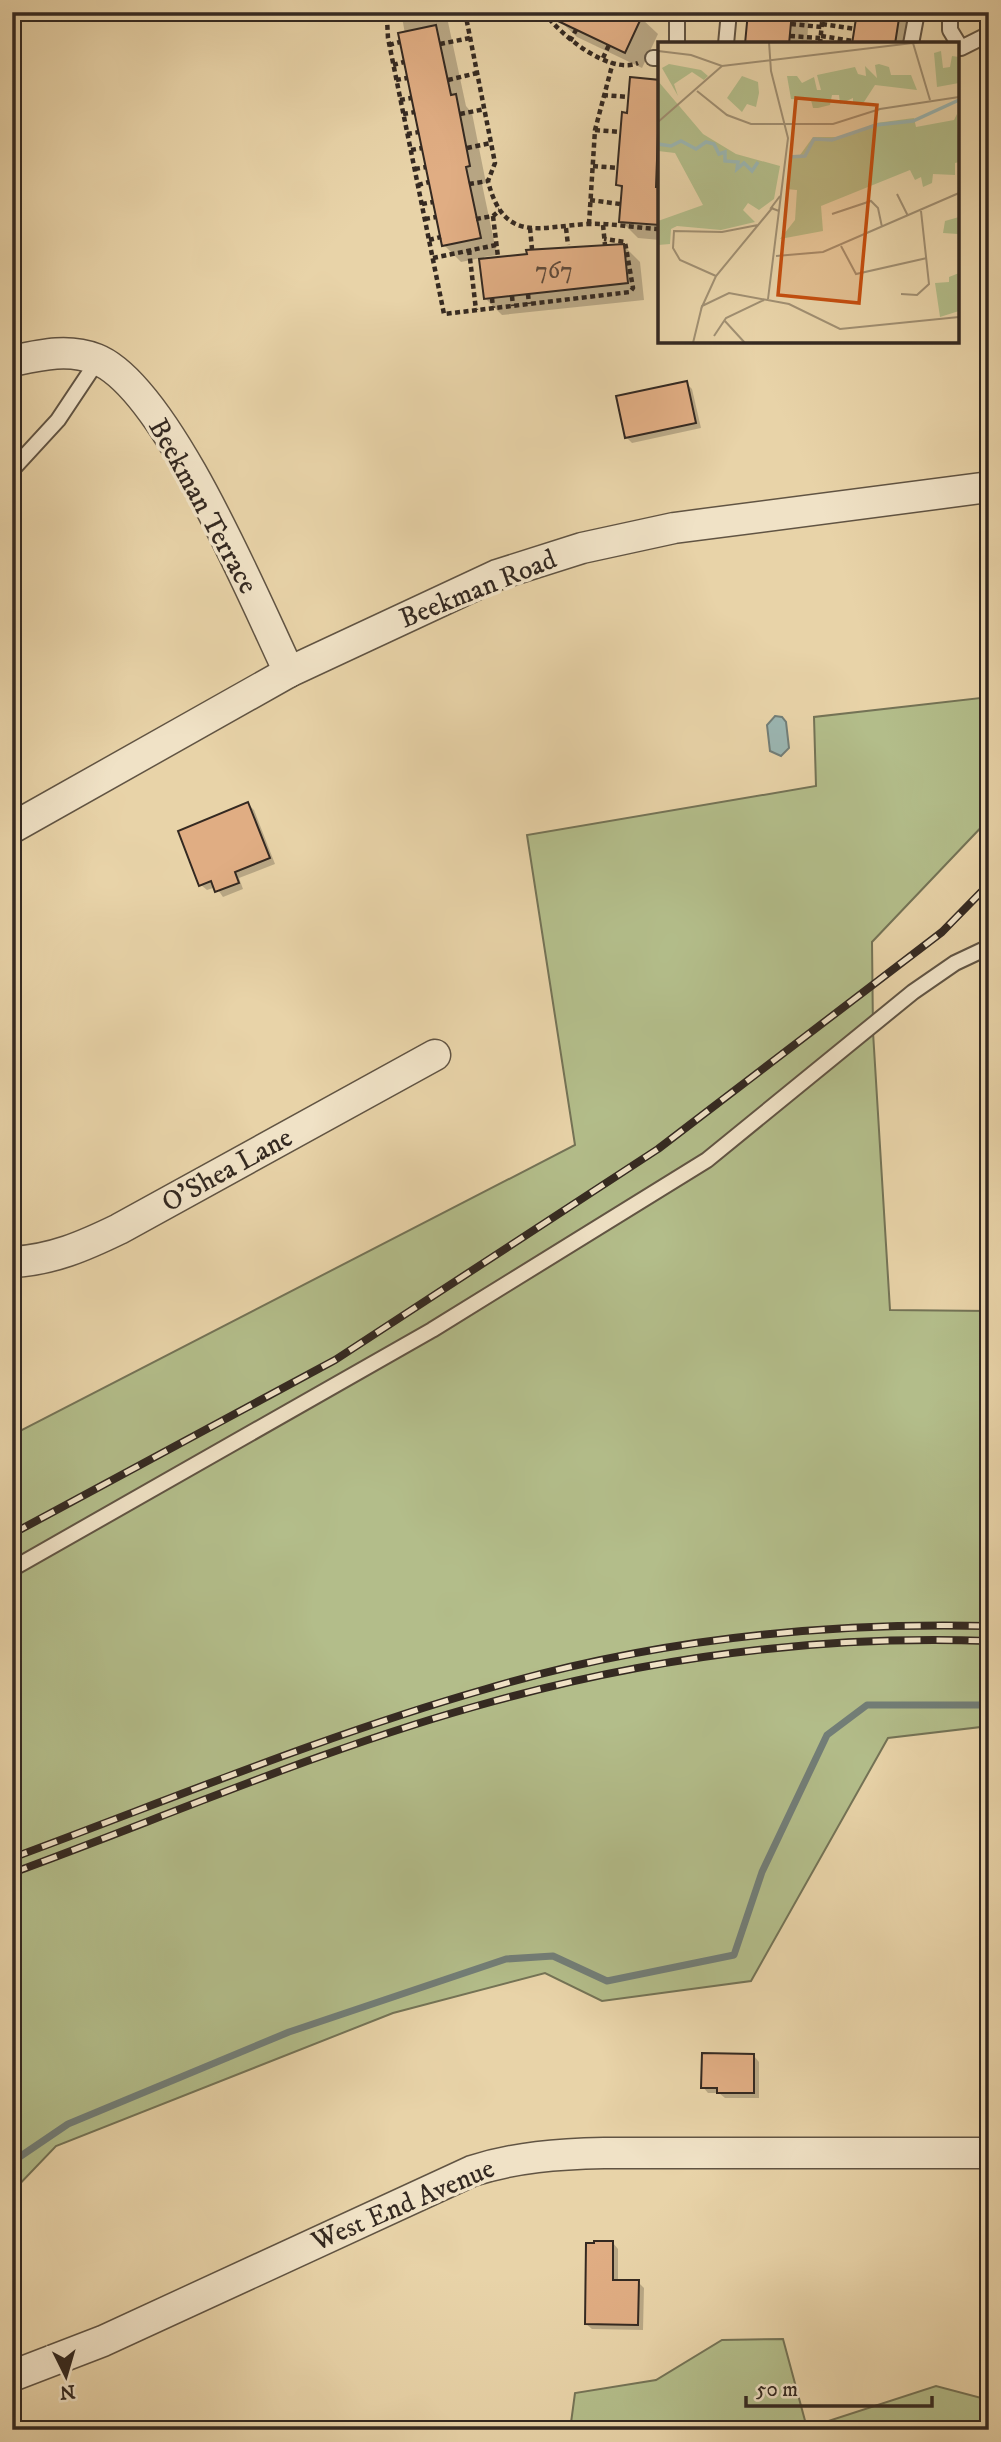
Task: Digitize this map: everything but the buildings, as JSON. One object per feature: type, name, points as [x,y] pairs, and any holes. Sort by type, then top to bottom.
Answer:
[{"type":"street","name":"Beekman Terrace","points":[[12,361],[72,352],[98,360],[122,376],[167,430],[209,505],[289,672]]},
{"type":"street","name":"Beekman Road","points":[[12,828],[289,672],[497,575],[582,548],[674,528],[989,486]]},
{"type":"street","name":"O'Shea Lane","points":[[12,1262],[40,1261],[80,1248],[119,1230],[435,1055]]},
{"type":"street","name":"West End Avenue","points":[[12,2376],[103,2340],[462,2175],[514,2159],[551,2154],[604,2152],[989,2153]]},
{"type":"lane","points":[[677,12],[677,42]]},
{"type":"lane","points":[[726,42],[729,12]]},
{"type":"lane","points":[[911,42],[916,12]]},
{"type":"lane","points":[[950,12],[950,30],[957,42]]},
{"type":"lane","points":[[959,45],[961,48],[989,34]]},
{"type":"lane","points":[[12,470],[58,420],[98,360]]},
{"type":"lane","points":[[12,1569],[432,1330],[707,1160],[913,992],[955,963],[989,947]]},
{"type":"path","points":[[423,12],[392,15],[387,19],[389,45],[444,314],[630,292],[633,288],[625,242],[604,239]]},
{"type":"path","points":[[465,12],[495,163],[488,181],[500,210],[520,226],[540,231],[589,224],[658,229]]},
{"type":"path","points":[[544,12],[556,30],[570,42],[630,67]]},
{"type":"path","points":[[820,39],[823,12]]},
{"type":"path","points":[[791,24],[855,29]]},
{"type":"path","points":[[570,42],[576,30]]},
{"type":"path","points":[[790,36],[853,40]]},
{"type":"path","points":[[440,44],[470,38]]},
{"type":"path","points":[[389,45],[400,42]]},
{"type":"path","points":[[603,58],[609,45]]},
{"type":"path","points":[[393,65],[404,62]]},
{"type":"path","points":[[589,224],[595,130],[613,62]]},
{"type":"path","points":[[447,80],[477,73]]},
{"type":"path","points":[[396,80],[407,78]]},
{"type":"path","points":[[603,94],[628,97]]},
{"type":"path","points":[[400,100],[411,98]]},
{"type":"path","points":[[460,114],[485,109]]},
{"type":"path","points":[[403,114],[415,112]]},
{"type":"path","points":[[595,130],[620,132]]},
{"type":"path","points":[[407,134],[418,132]]},
{"type":"path","points":[[467,148],[491,143]]},
{"type":"path","points":[[411,150],[422,148]]},
{"type":"path","points":[[593,166],[618,168]]},
{"type":"path","points":[[415,169],[426,167]]},
{"type":"path","points":[[469,184],[488,181]]},
{"type":"path","points":[[418,185],[429,182]]},
{"type":"path","points":[[590,200],[621,204]]},
{"type":"path","points":[[422,204],[433,202]]},
{"type":"path","points":[[476,219],[493,216],[500,210]]},
{"type":"path","points":[[493,216],[498,257]]},
{"type":"path","points":[[425,219],[436,217]]},
{"type":"path","points":[[603,225],[605,246]]},
{"type":"path","points":[[566,228],[568,245]]},
{"type":"path","points":[[530,229],[532,249]]},
{"type":"path","points":[[429,240],[441,237]]},
{"type":"path","points":[[433,258],[496,245]]},
{"type":"path","points":[[469,250],[476,310]]},
{"type":"path","points":[[619,284],[620,293]]},
{"type":"path","points":[[599,286],[600,296]]},
{"type":"path","points":[[584,288],[584,298]]},
{"type":"path","points":[[563,290],[564,300]]},
{"type":"path","points":[[548,292],[549,302]]},
{"type":"path","points":[[528,294],[529,304]]},
{"type":"path","points":[[512,296],[513,306]]},
{"type":"path","points":[[492,298],[493,308]]},
{"type":"green space","points":[[989,697],[989,819],[872,942],[873,1032],[890,1310],[989,1311],[989,1726],[888,1738],[751,1981],[602,2001],[545,1973],[393,2013],[56,2146],[12,2192],[12,1435],[575,1145],[527,835],[816,786],[814,717]]},
{"type":"green space","points":[[783,2339],[807,2428],[936,2386],[989,2400],[989,2430],[570,2430],[575,2393],[656,2380],[722,2340]]},
{"type":"water","points":[[775,716],[782,717],[786,722],[789,748],[781,756],[770,751],[767,725]]},
{"type":"waterway","points":[[12,2162],[68,2124],[289,2032],[506,1959],[553,1956],[607,1981],[734,1955],[762,1872],[827,1735],[867,1705],[989,1705]]},
{"type":"railway","points":[[12,1534],[335,1360],[658,1149],[942,932],[989,884]]},
{"type":"railway","points":[[12,1858],[366,1727],[547,1672],[609,1658],[735,1638],[862,1627],[989,1626]]},
{"type":"railway","points":[[12,1873],[370,1739],[552,1686],[675,1661],[738,1652],[863,1642],[989,1641]]}]
